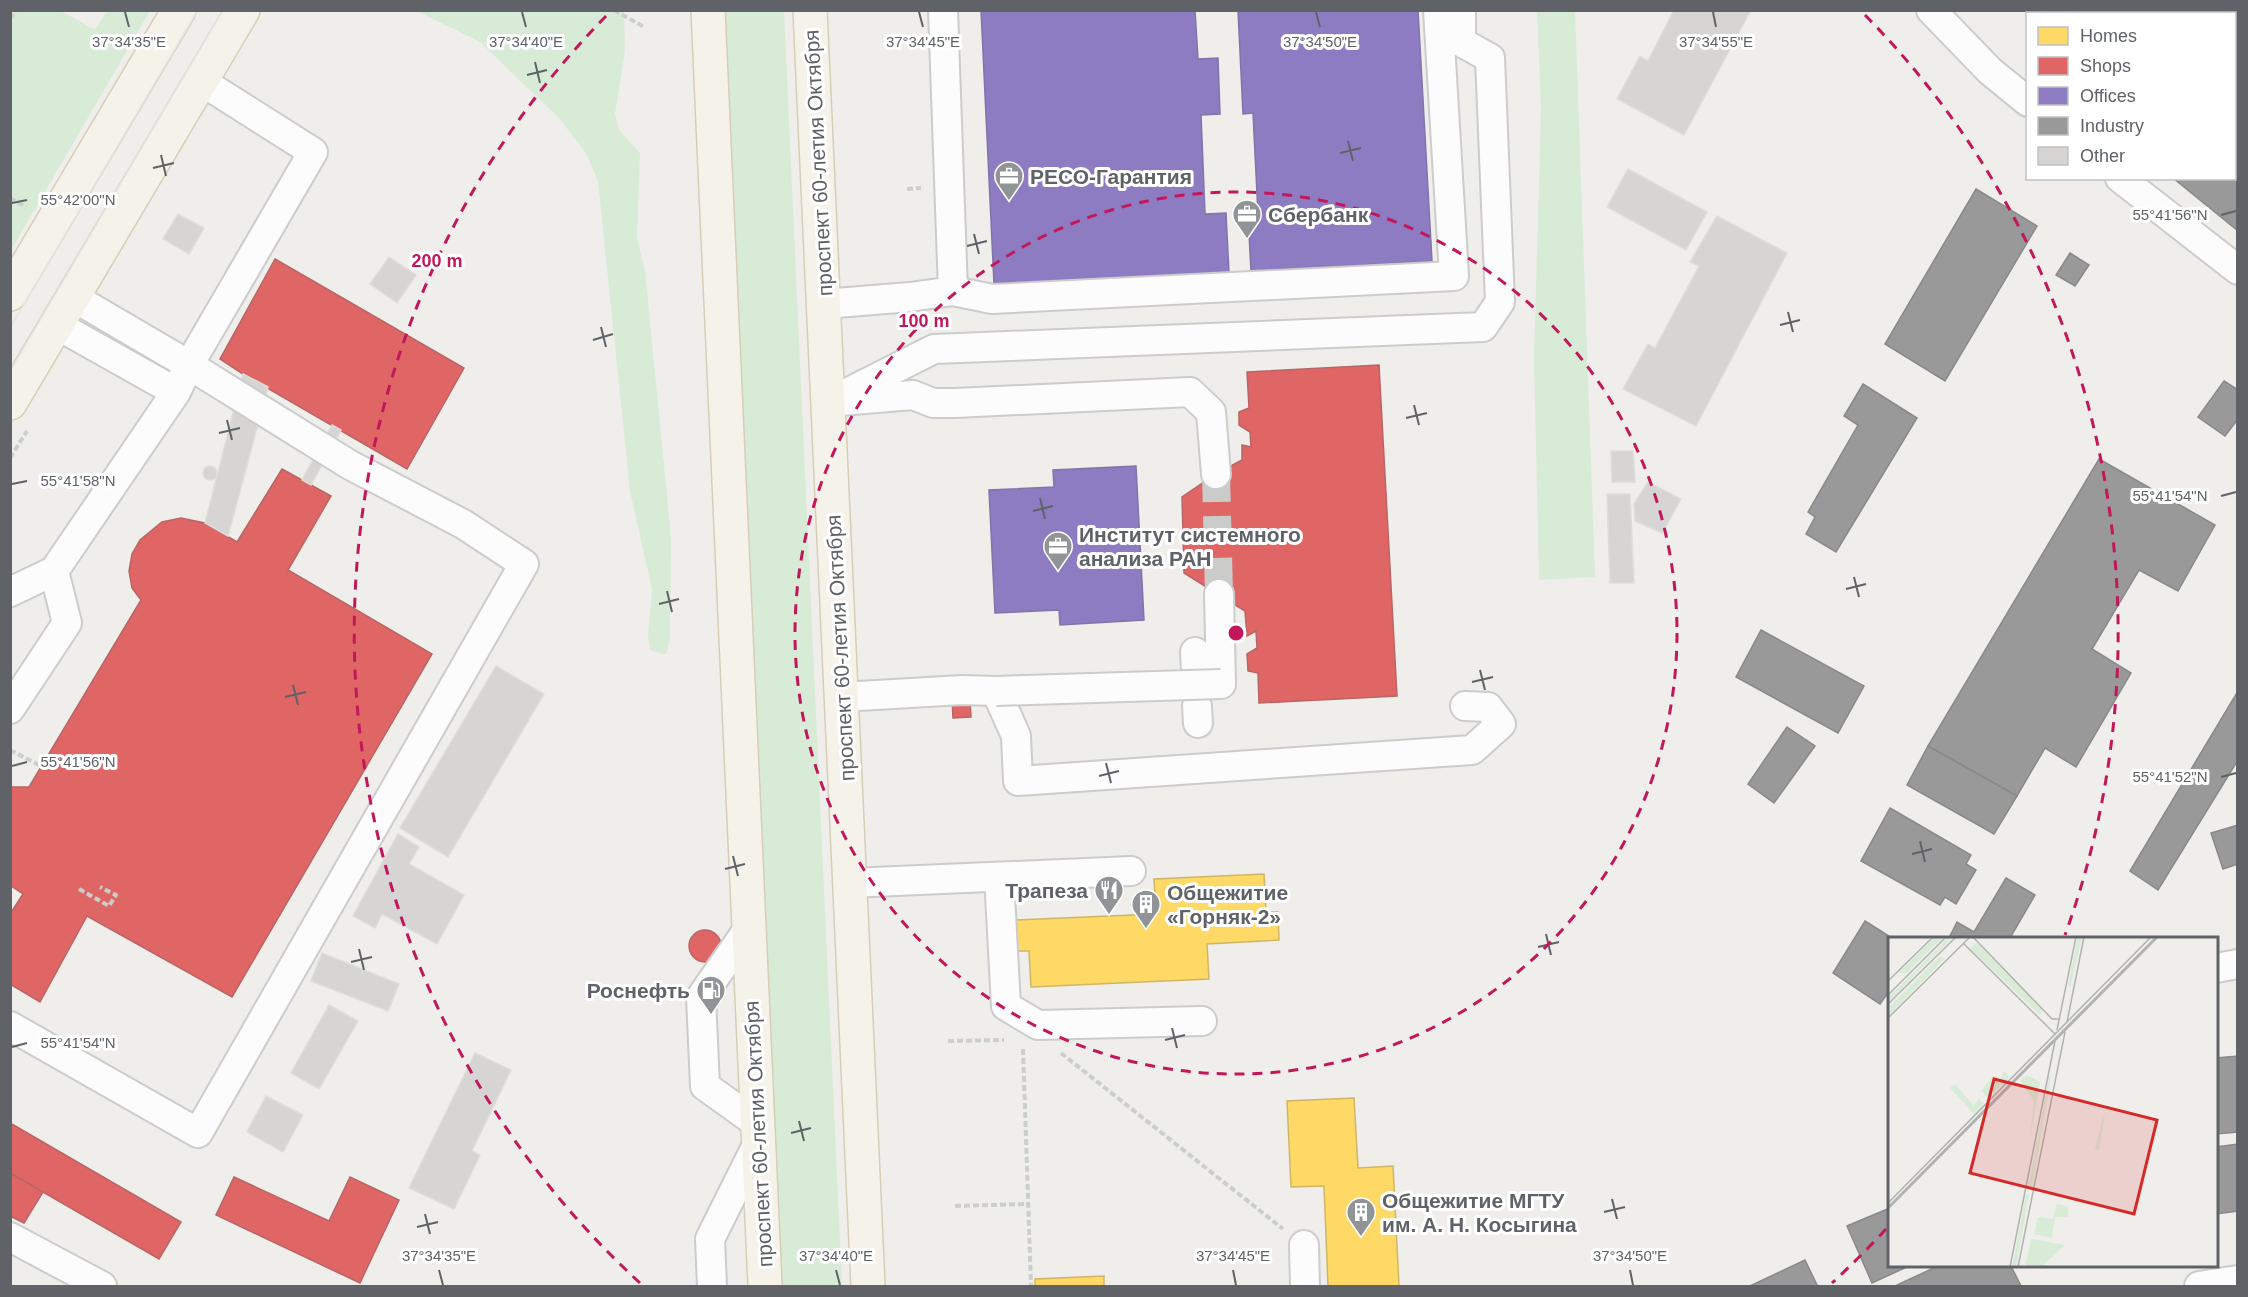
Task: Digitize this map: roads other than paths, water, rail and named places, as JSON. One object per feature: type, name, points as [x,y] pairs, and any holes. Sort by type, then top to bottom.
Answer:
[{"type":"main road","points":[[10,294],[179,10]]},
{"type":"main road","points":[[10,402],[243,10]]},
{"type":"main road","name":"проспект 60-летия Октября","points":[[708,10],[765,1287]]},
{"type":"main road","name":"проспект 60-летия Октября","points":[[810,10],[868,1287]]},
{"type":"lane","points":[[943,10],[953,291]]},
{"type":"lane","points":[[825,304],[953,291],[992,299],[1454,276],[1438,10]]},
{"type":"lane","points":[[829,402],[934,349],[1483,327],[1500,302],[1490,58],[1461,42],[1461,10]]},
{"type":"lane","points":[[1931,10],[1990,71],[2026,100]]},
{"type":"lane","points":[[10,592],[54,571],[176,392],[189,365],[313,152],[201,81]]},
{"type":"lane","points":[[2123,180],[2238,270]]},
{"type":"lane","points":[[10,1026],[198,1133],[524,564],[464,524],[350,465],[189,365],[73,297]]},
{"type":"lane","points":[[57,325],[176,392]]},
{"type":"lane","points":[[829,402],[913,395],[933,403],[955,403],[1190,392],[1211,412],[1216,474]]},
{"type":"lane","points":[[10,709],[67,623],[54,571]]},
{"type":"lane","points":[[842,697],[962,690],[1221,684],[1219,594]]},
{"type":"lane","points":[[996,691],[1016,736],[1018,781],[1472,750],[1501,724],[1488,706],[1465,706]]},
{"type":"lane","points":[[850,883],[1131,871]]},
{"type":"lane","points":[[999,877],[1006,1006],[1038,1025],[1202,1021]]},
{"type":"lane","points":[[712,1287],[710,1239],[758,1134],[705,1086],[701,996],[749,928]]},
{"type":"lane","points":[[2218,968],[2238,964]]},
{"type":"lane","points":[[10,1237],[103,1286]]},
{"type":"lane","points":[[1304,1245],[1305,1287]]},
{"type":"lane","points":[[2199,1287],[2238,1280]]},
{"type":"tunnel","points":[[1216,474],[1219,594]]},
{"type":"tram line","points":[[10,328],[198,10]]},
{"type":"tram line","points":[[10,371],[223,10]]},
{"type":"place","name":"РЕСО-Гарантия","points":[[1009,202]]},
{"type":"place","name":"Сбербанк","points":[[1247,240]]},
{"type":"place","name":"Институт системного анализа РАН","points":[[1058,572]]},
{"type":"place","name":"Трапеза","points":[[1109,916]]},
{"type":"place","name":"Общежитие «Горняк-2»","points":[[1146,930]]},
{"type":"place","name":"Роснефть","points":[[711,1016]]},
{"type":"place","name":"Общежитие МГТУ им. А. Н. Косыгина","points":[[1361,1238]]}]
